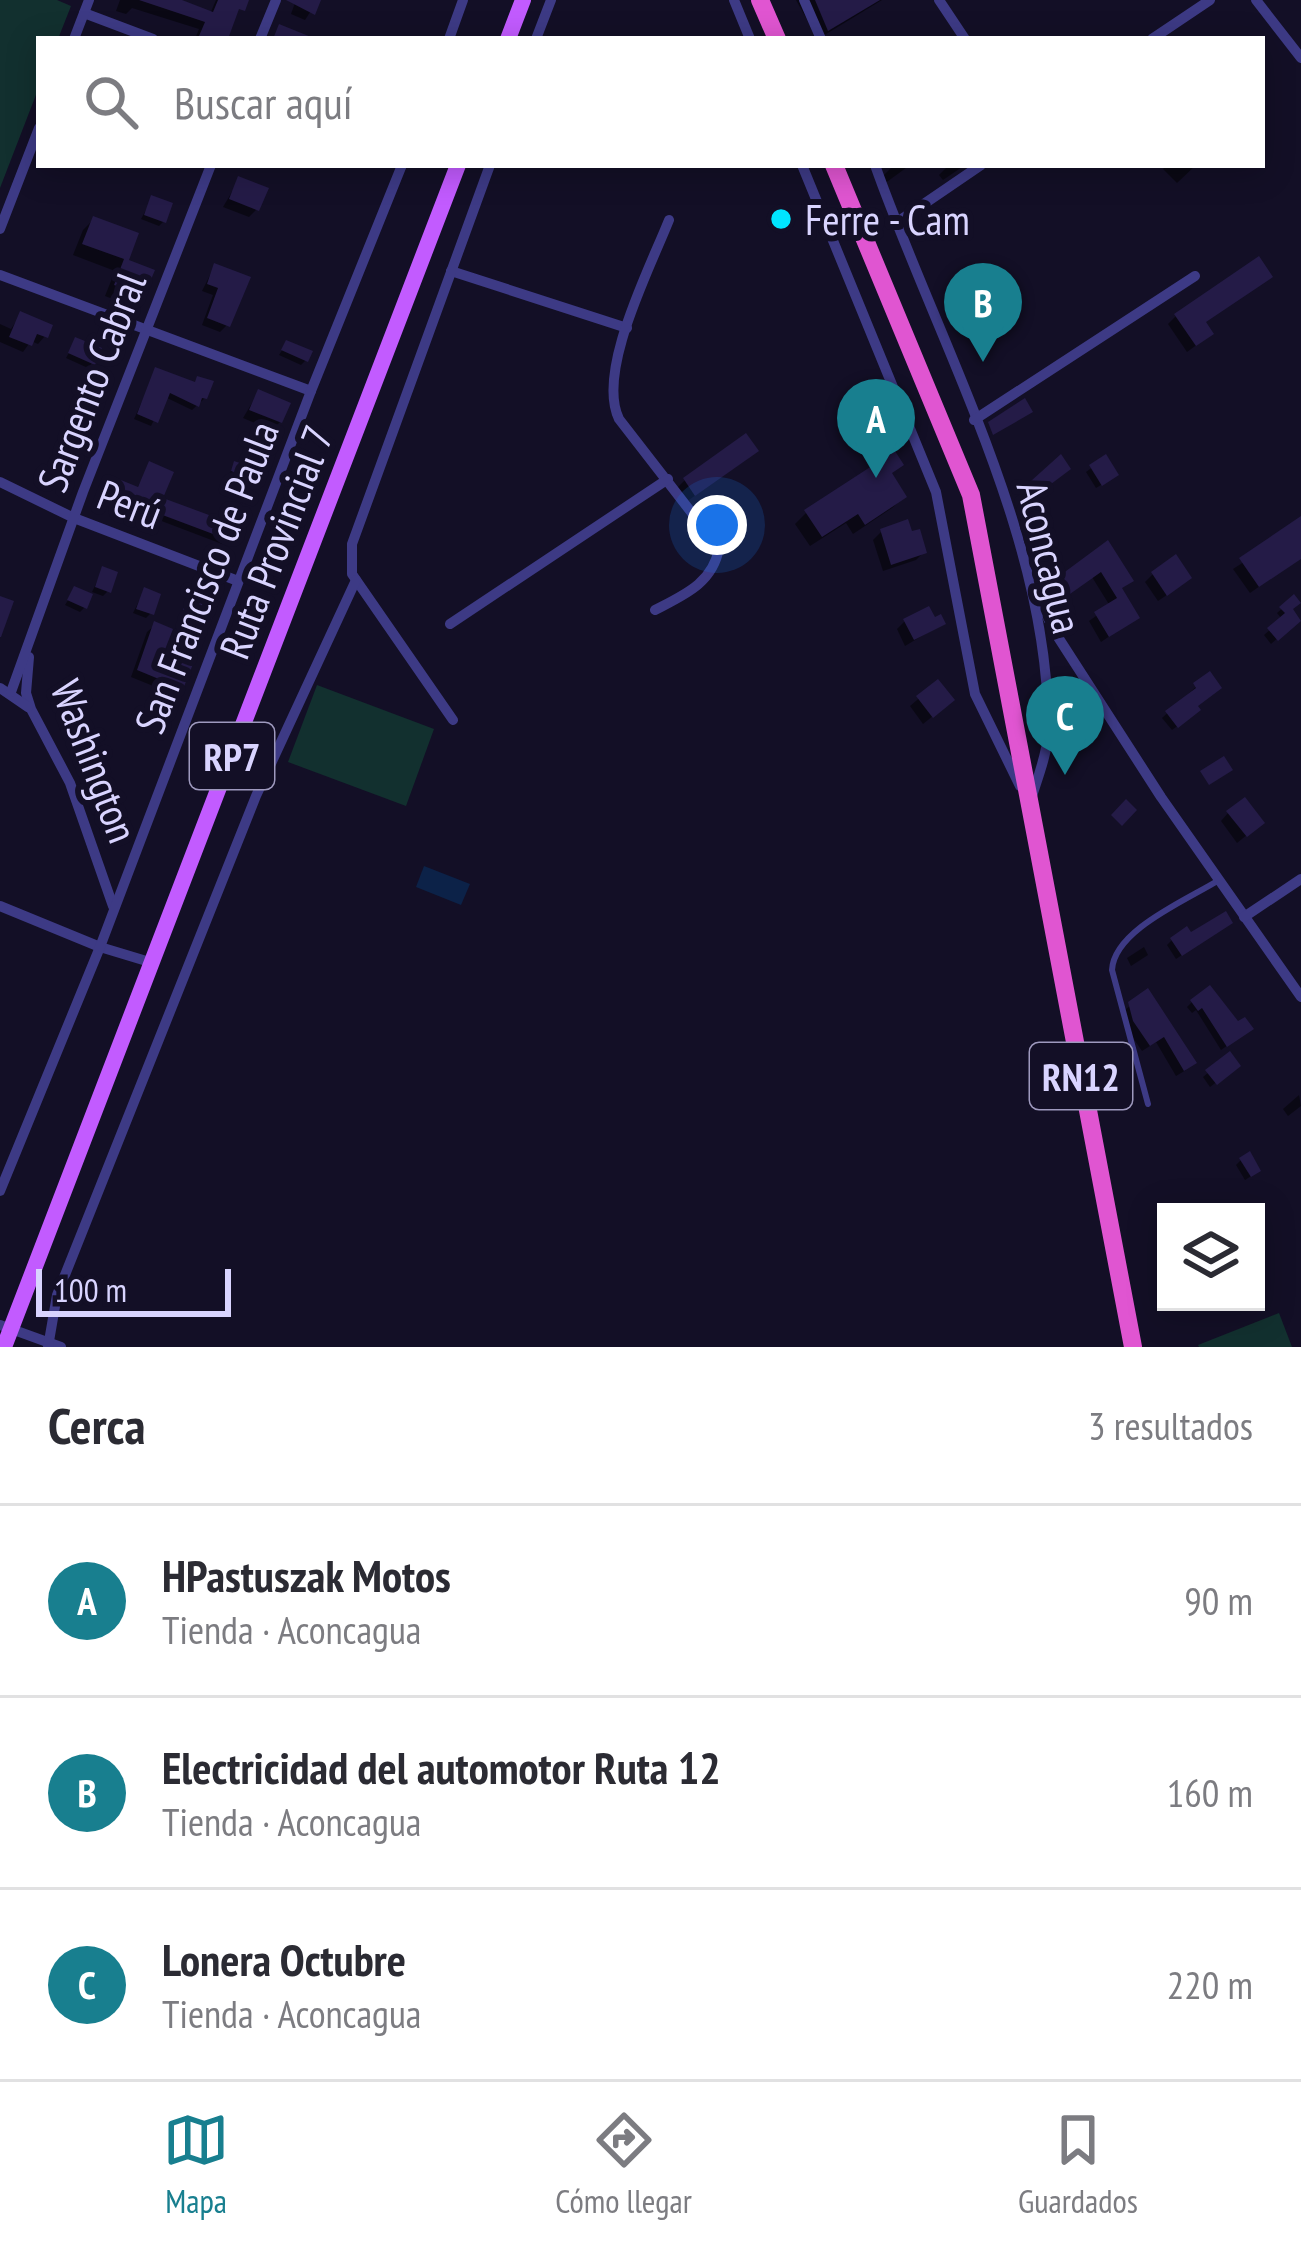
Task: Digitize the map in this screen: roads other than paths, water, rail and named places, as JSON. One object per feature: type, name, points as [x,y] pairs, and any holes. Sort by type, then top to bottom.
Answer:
[{"type":"highway","points":[[762,0],[778,36]]},
{"type":"highway","name":"RN12","points":[[833,168],[971,495],[1133,1347]]},
{"type":"main road","points":[[507,36],[520,0]]},
{"type":"main road","name":"Ruta Provincial 7","points":[[5,1334],[153,963],[457,168]]},
{"type":"street","points":[[261,36],[276,0]]},
{"type":"street","points":[[449,36],[463,0]]},
{"type":"street","points":[[537,36],[550,0]]},
{"type":"street","points":[[734,0],[749,36]]},
{"type":"street","points":[[804,0],[820,36]]},
{"type":"street","points":[[940,0],[963,36]]},
{"type":"street","points":[[1156,36],[1210,0]]},
{"type":"street","points":[[1256,0],[1301,58]]},
{"type":"street","points":[[75,36],[86,6],[147,36]]},
{"type":"street","points":[[0,229],[36,136]]},
{"type":"street","name":"Sargento Cabral","points":[[5,690],[31,639],[210,168]]},
{"type":"street","name":"San Francisco de Paula","points":[[0,1191],[100,947],[401,168]]},
{"type":"street","points":[[453,720],[356,580],[349,562],[489,168]]},
{"type":"street","points":[[803,168],[936,492],[975,694],[1030,806]]},
{"type":"street","name":"Aconcagua","points":[[876,168],[1023,548],[1040,636],[1048,738],[1030,806]]},
{"type":"street","points":[[896,223],[977,168]]},
{"type":"street","points":[[655,610],[700,586],[719,548],[612,405],[612,386],[627,328],[668,220]]},
{"type":"street","points":[[452,271],[627,328]]},
{"type":"street","points":[[0,275],[311,391]]},
{"type":"street","points":[[974,420],[1195,276]]},
{"type":"street","points":[[450,624],[668,479]]},
{"type":"street","name":"Perú","points":[[0,482],[74,518],[238,581]]},
{"type":"street","points":[[5,1334],[53,1346],[58,1295],[247,817],[356,580]]},
{"type":"street","points":[[1030,581],[1056,634],[1301,998]]},
{"type":"street","name":"Washington","points":[[31,639],[26,680],[31,709],[70,783],[113,906]]},
{"type":"street","points":[[5,690],[31,709]]},
{"type":"street","points":[[1244,917],[1301,879]]},
{"type":"street","points":[[0,906],[153,963]]},
{"type":"street","points":[[0,1149],[16,1155]]},
{"type":"lane","points":[[1148,1104],[1112,958],[1129,935],[1219,880]]},
{"type":"water","points":[[424,866],[470,884],[461,905],[416,887]]},
{"type":"place","name":"Ferre - Cam","points":[[781,219]]},
{"type":"place","name":"Electricidad del automotor Ruta 12","points":[[983,362]]},
{"type":"place","name":"HPastuszak Motos","points":[[876,478]]},
{"type":"place","name":"Lonera Octubre","points":[[1065,775]]}]
